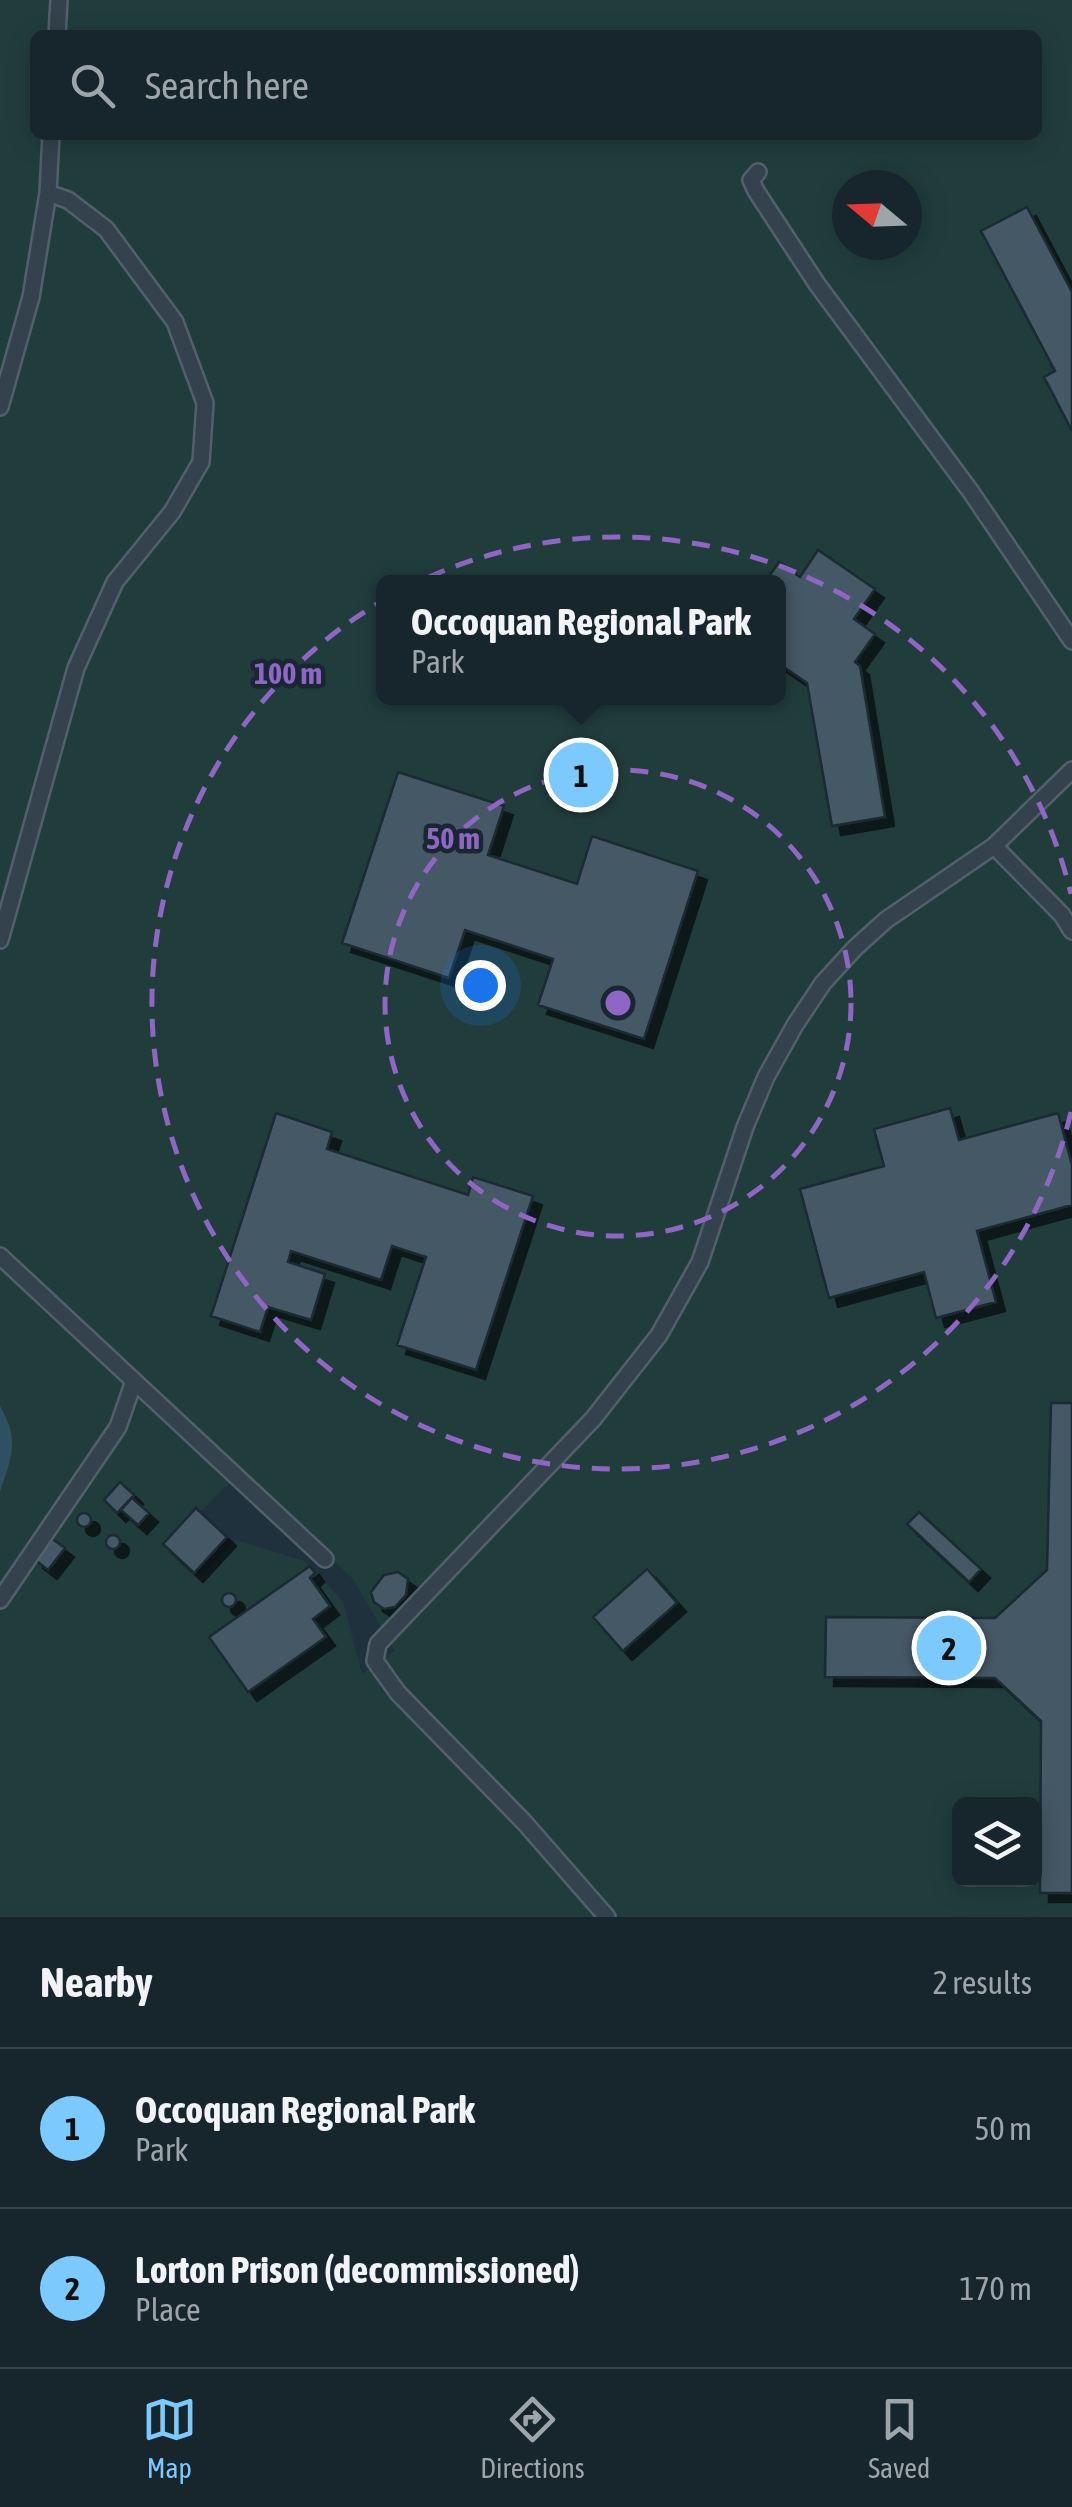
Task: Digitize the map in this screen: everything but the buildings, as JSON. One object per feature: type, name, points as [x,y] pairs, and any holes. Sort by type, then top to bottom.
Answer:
[{"type":"lane","points":[[57,30],[60,0]]},
{"type":"lane","points":[[0,407],[32,297],[48,193],[51,140]]},
{"type":"lane","points":[[758,172],[751,180],[756,191],[807,269],[972,492],[1072,641]]},
{"type":"lane","points":[[0,940],[76,668],[115,582],[172,512],[201,462],[204,403],[174,322],[106,228],[68,200],[48,193]]},
{"type":"lane","points":[[606,1917],[524,1822],[398,1692],[375,1661],[378,1644],[593,1419],[660,1335],[700,1262],[745,1126],[766,1077],[794,1025],[823,983],[886,920],[994,846],[1072,770]]},
{"type":"lane","points":[[994,846],[1062,915],[1072,931]]},
{"type":"lane","points":[[0,1256],[326,1559]]},
{"type":"lane","points":[[0,1600],[118,1427],[134,1381]]},
{"type":"green space","points":[[0,0],[1072,0],[1072,1917],[0,1917]],"holes":[[[241,1471],[353,1579],[395,1651],[362,1674],[343,1601],[304,1561],[236,1540],[201,1576],[170,1543]]]},
{"type":"water","points":[[0,1406],[10,1429],[12,1448],[0,1492]]},
{"type":"place","name":"Occoquan Regional Park","points":[[581,775]]},
{"type":"place","name":"Lorton Prison (decommissioned)","points":[[949,1648]]}]
